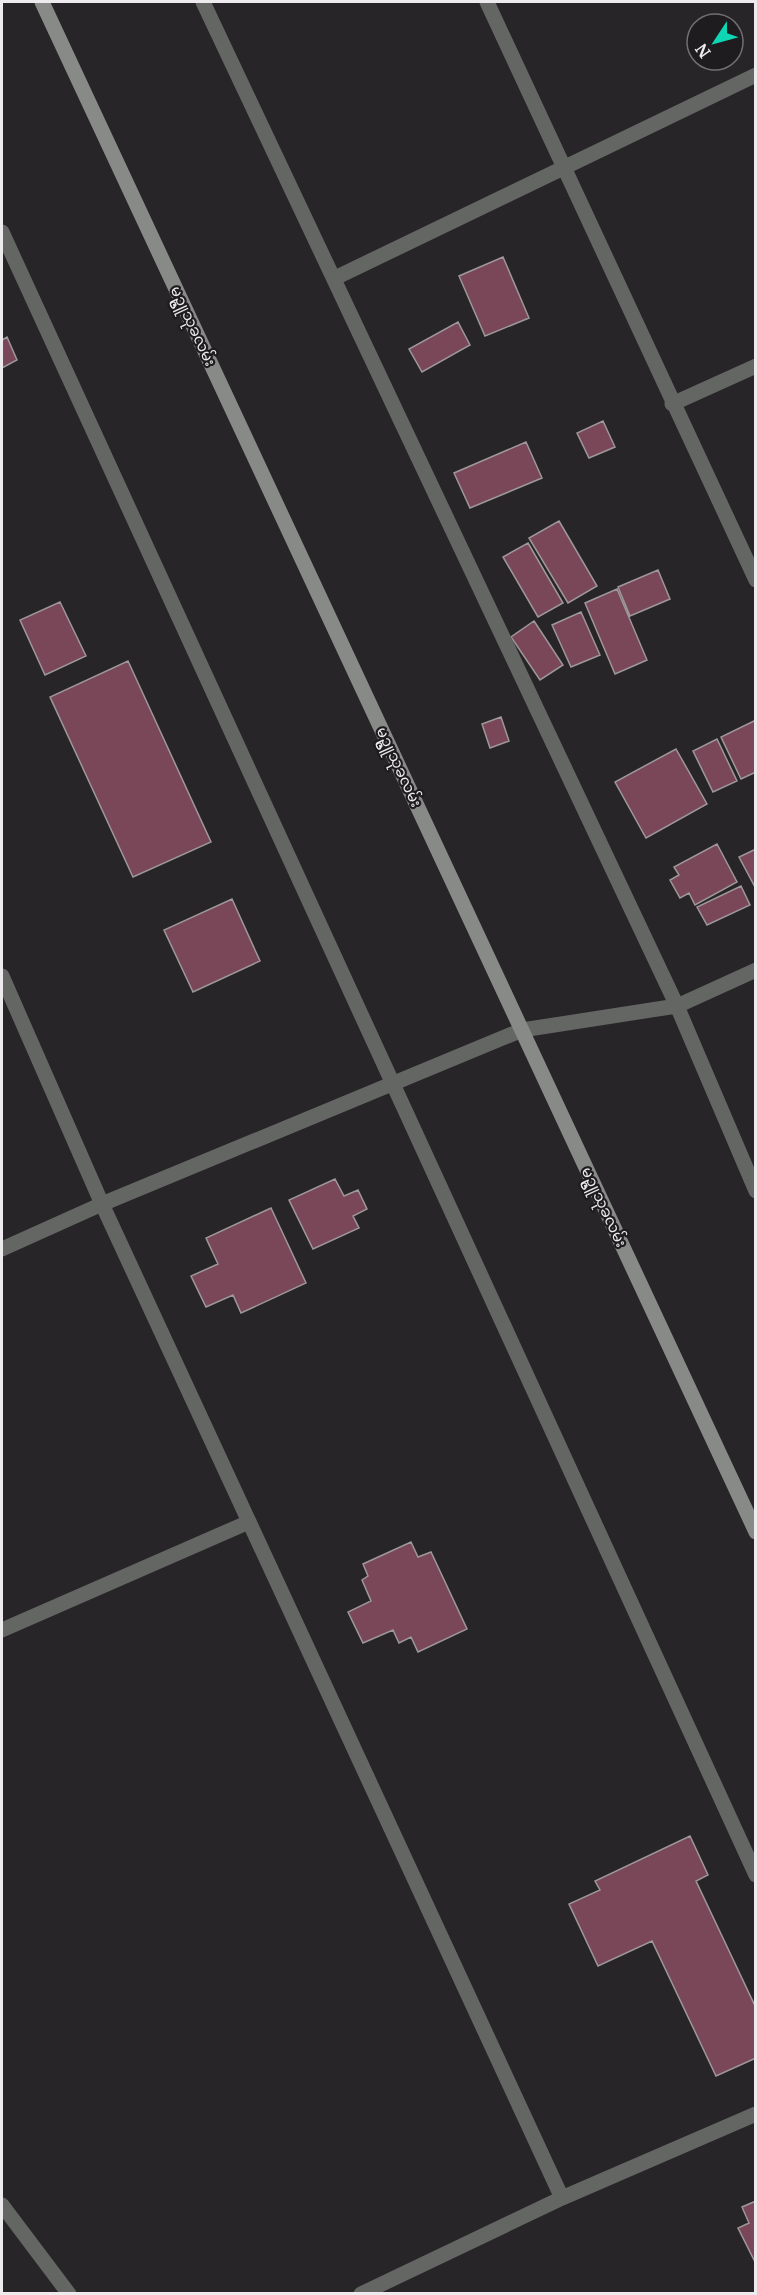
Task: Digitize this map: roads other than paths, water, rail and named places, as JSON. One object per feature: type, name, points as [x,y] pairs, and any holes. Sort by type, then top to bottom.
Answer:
[{"type":"street","name":"မဥ္ဇူသုခလမ်း","points":[[42,2],[756,1532]]},
{"type":"street","points":[[203,2],[677,1006],[756,1191]]},
{"type":"street","points":[[487,2],[566,167],[672,404],[756,580]]},
{"type":"street","points":[[335,278],[756,75]]},
{"type":"street","points":[[2,232],[756,1875]]},
{"type":"street","points":[[672,404],[756,366]]},
{"type":"street","points":[[2,1249],[102,1204],[522,1030],[677,1006],[756,970]]},
{"type":"street","points":[[2,976],[102,1204],[562,2198]]},
{"type":"street","points":[[2,1630],[249,1522]]},
{"type":"street","points":[[361,2294],[562,2198],[756,2114]]},
{"type":"street","points":[[2,2205],[69,2294]]}]
